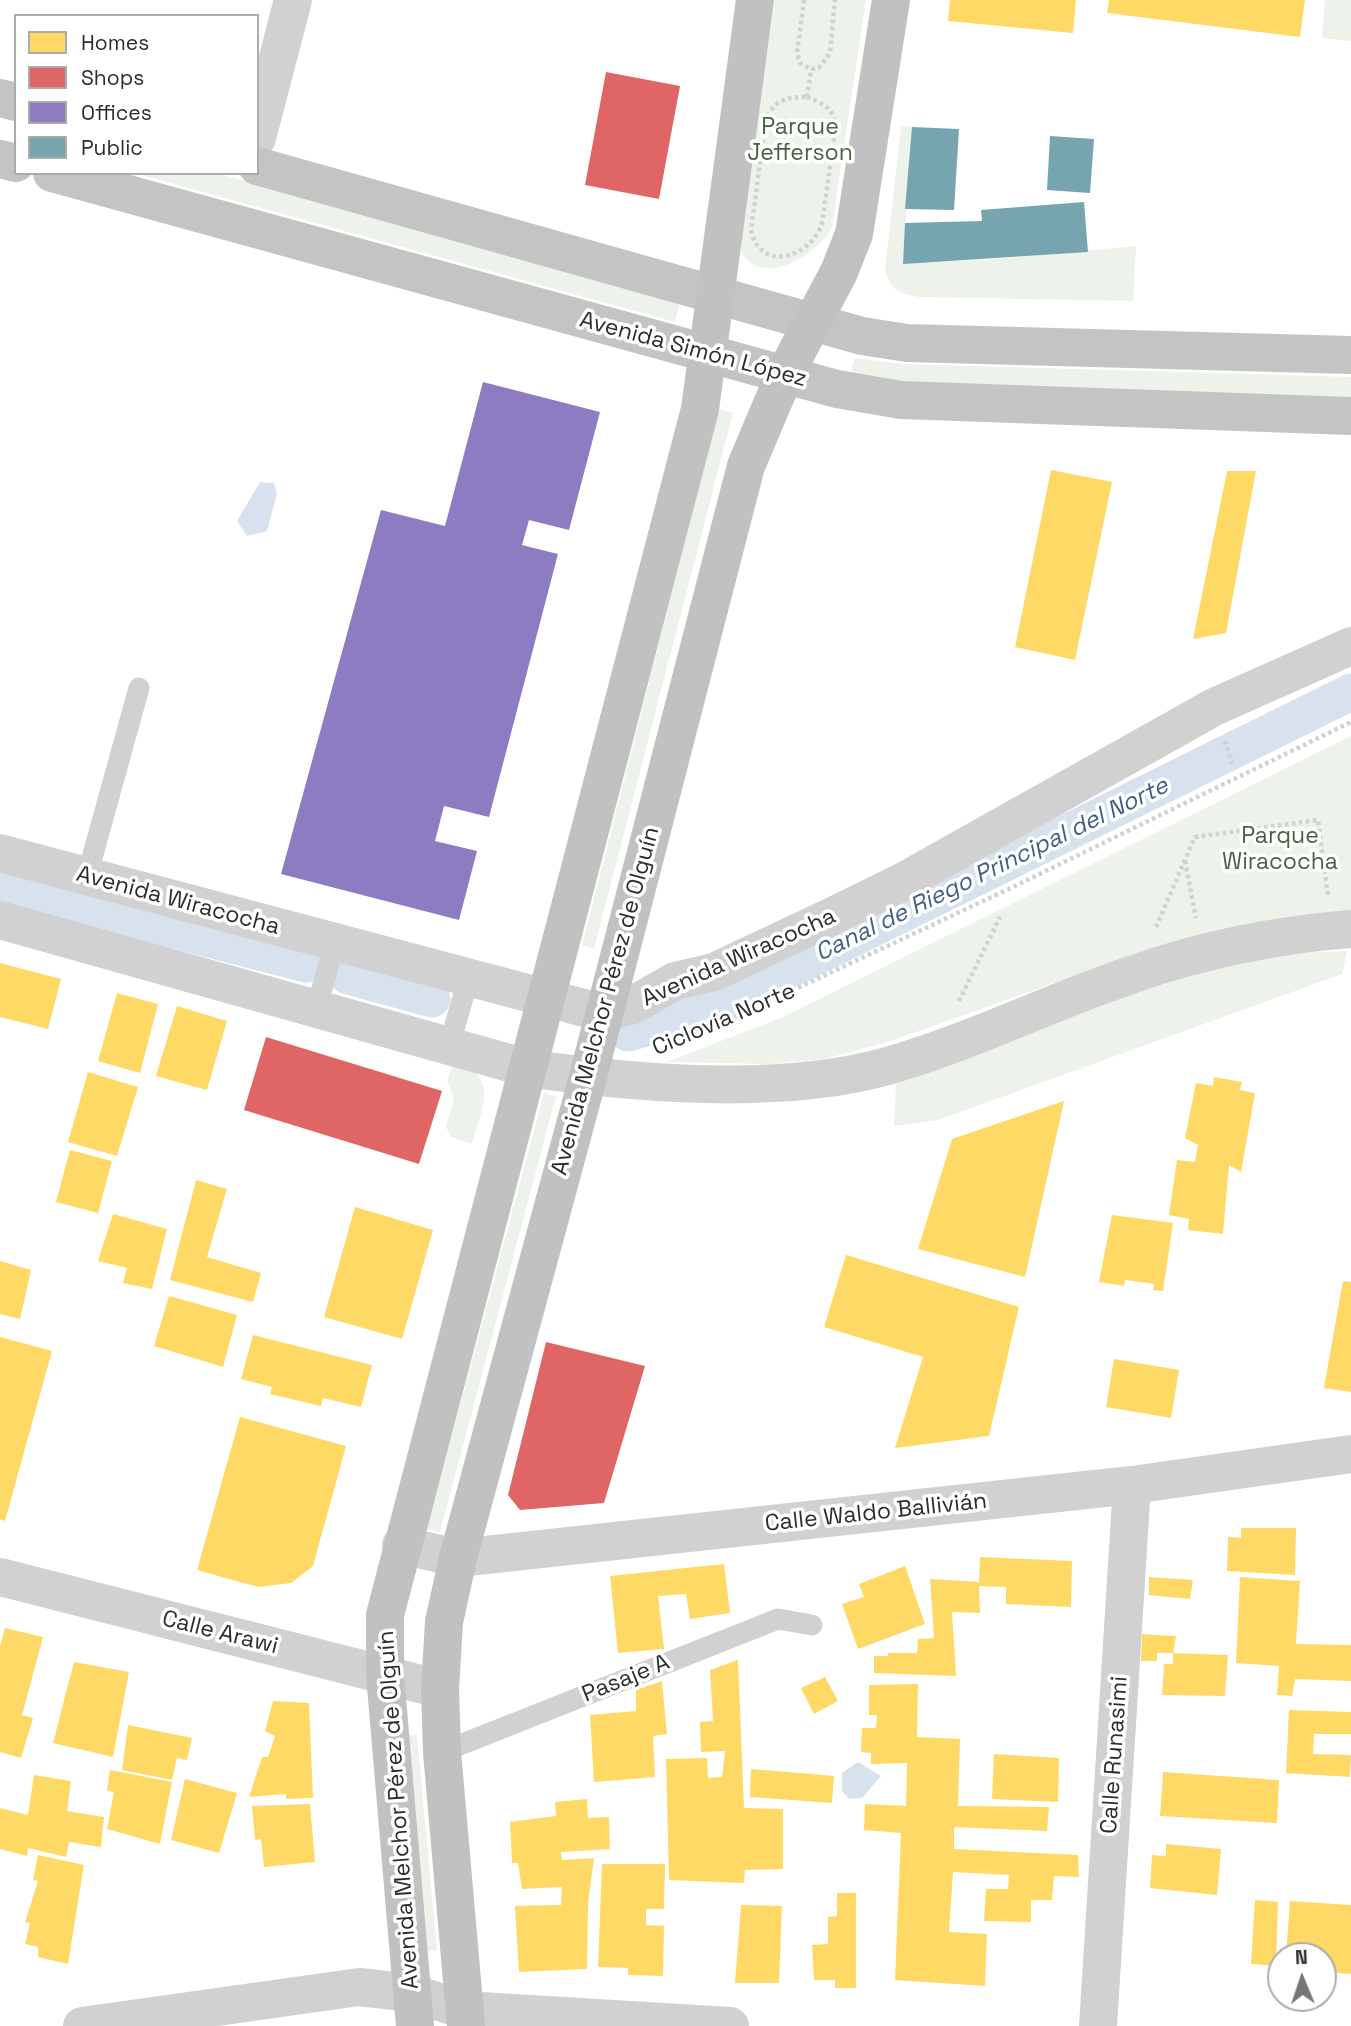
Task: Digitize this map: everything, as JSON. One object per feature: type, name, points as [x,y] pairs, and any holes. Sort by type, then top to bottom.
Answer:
[{"type":"highway","name":"Avenida Melchor Pérez de Olguín","points":[[414,2009],[385,1675],[386,1615],[401,1545],[700,409],[705,353],[755,0]]},
{"type":"highway","name":"Avenida Melchor Pérez de Olguín","points":[[465,2018],[442,1752],[440,1689],[444,1622],[458,1558],[588,1077],[746,466],[783,376],[839,272],[854,234],[891,0]]},
{"type":"main road","points":[[259,167],[862,336],[907,343],[1351,355]]},
{"type":"main road","name":"Avenida Simón López","points":[[59,175],[783,376],[901,400],[1351,416]]},
{"type":"street","points":[[259,130],[293,0]]},
{"type":"street","name":"Avenida Wiracocha","points":[[0,853],[468,980],[603,1013],[633,1006],[675,981],[714,972],[833,916],[904,881],[1214,706],[1351,646]]},
{"type":"street","points":[[0,920],[527,1068],[588,1077],[771,1083],[821,1080],[890,1065],[1133,974],[1235,944],[1340,918]]},
{"type":"street","name":"Calle Waldo Ballivián","points":[[401,1545],[458,1558],[1132,1485],[1351,1454]]},
{"type":"street","name":"Calle Runasimi","points":[[1098,2026],[1132,1485]]},
{"type":"street","name":"Calle Arawi","points":[[0,1577],[440,1689]]},
{"type":"street","points":[[82,2026],[359,1987],[414,2009],[465,2018],[730,2026]]},
{"type":"lane","points":[[87,876],[139,688]]},
{"type":"lane","points":[[316,1009],[335,943]]},
{"type":"lane","points":[[449,1046],[468,980]]},
{"type":"lane","name":"Pasaje A","points":[[442,1752],[778,1619],[812,1625]]},
{"type":"path","points":[[804,0],[797,53],[800,63],[811,69],[818,68],[830,53],[835,0]]},
{"type":"path","points":[[807,97],[811,69]]},
{"type":"path","points":[[807,97],[833,111],[836,125],[822,223],[818,236],[808,246],[791,257],[773,257],[763,252],[753,241],[751,230],[766,119],[771,107],[783,99],[807,97]]},
{"type":"path","name":"Ciclovía Norte","points":[[662,1048],[738,1016],[1013,887],[1351,722]]},
{"type":"path","points":[[1223,734],[1232,764]]},
{"type":"path","points":[[1151,940],[1195,837],[1318,820],[1340,918]]},
{"type":"path","points":[[1185,860],[1197,925]]},
{"type":"path","points":[[954,1012],[1000,917]]},
{"type":"green space","name":"Parque Jefferson","points":[[775,0],[866,0],[832,227],[814,249],[786,265],[772,268],[759,267],[747,260],[739,246]]},
{"type":"green space","points":[[1325,0],[1351,0],[1351,41],[1322,38]]},
{"type":"green space","points":[[901,126],[912,127],[903,263],[985,260],[1136,246],[1133,301],[920,297],[893,287],[885,270]]},
{"type":"green space","points":[[141,175],[223,175],[680,301],[675,322]]},
{"type":"green space","points":[[855,358],[903,364],[1351,377],[1351,397],[903,383],[859,376],[851,371]]},
{"type":"green space","points":[[719,409],[733,413],[594,949],[582,945]]},
{"type":"green space","name":"Parque Wiracocha","points":[[1351,736],[1351,914],[1135,954],[891,1041],[824,1059],[768,1064],[667,1062],[783,1017]]},
{"type":"green space","points":[[1347,951],[1342,974],[938,1120],[894,1126],[896,1084],[1062,1016],[1220,967],[1278,954]]},
{"type":"green space","points":[[454,1062],[469,1068],[483,1085],[483,1106],[472,1144],[451,1137],[446,1127],[454,1098],[447,1081]]},
{"type":"green space","points":[[544,1093],[556,1096],[440,1532],[427,1529]]},
{"type":"green space","points":[[417,1735],[437,1950],[427,1951],[407,1736]]},
{"type":"shaded area","points":[[260,482],[274,483],[277,494],[267,531],[247,536],[237,521]]},
{"type":"shaded area","points":[[858,1762],[881,1776],[862,1798],[849,1799],[842,1791],[842,1773]]},
{"type":"building: Homes","points":[[950,0],[1076,0],[1073,33],[948,21]]},
{"type":"building: Homes","points":[[1109,0],[1305,0],[1300,37],[1107,13]]},
{"type":"building: Homes","points":[[1051,470],[1112,482],[1075,660],[1015,647]]},
{"type":"building: Homes","points":[[1227,471],[1256,471],[1226,633],[1193,639]]},
{"type":"building: Homes","points":[[0,963],[61,979],[48,1029],[0,1017]]},
{"type":"building: Homes","points":[[117,993],[158,1004],[140,1073],[98,1061]]},
{"type":"building: Homes","points":[[177,1006],[227,1021],[207,1090],[156,1076]]},
{"type":"building: Homes","points":[[88,1072],[138,1087],[117,1156],[68,1142]]},
{"type":"building: Homes","points":[[1214,1077],[1242,1082],[1240,1090],[1255,1093],[1241,1172],[1229,1165],[1223,1234],[1188,1230],[1189,1219],[1169,1215],[1177,1160],[1195,1162],[1198,1145],[1185,1138],[1196,1083],[1213,1086]]},
{"type":"building: Homes","points":[[1064,1101],[1025,1277],[918,1249],[952,1139]]},
{"type":"building: Homes","points":[[70,1150],[112,1161],[98,1213],[56,1202]]},
{"type":"building: Homes","points":[[196,1180],[227,1189],[207,1257],[261,1273],[253,1302],[170,1280]]},
{"type":"building: Homes","points":[[355,1207],[433,1230],[402,1339],[324,1317]]},
{"type":"building: Homes","points":[[113,1214],[167,1229],[152,1289],[123,1283],[127,1268],[98,1261]]},
{"type":"building: Homes","points":[[1112,1215],[1173,1223],[1163,1291],[1153,1290],[1154,1284],[1125,1280],[1124,1286],[1099,1282]]},
{"type":"building: Homes","points":[[846,1255],[1019,1307],[989,1436],[895,1448],[923,1357],[824,1327]]},
{"type":"building: Homes","points":[[0,1261],[31,1270],[20,1319],[0,1314]]},
{"type":"building: Homes","points":[[1343,1281],[1351,1282],[1351,1392],[1324,1388]]},
{"type":"building: Homes","points":[[169,1296],[237,1315],[223,1367],[154,1346]]},
{"type":"building: Homes","points":[[253,1335],[372,1365],[361,1407],[323,1398],[321,1406],[270,1394],[272,1387],[241,1379]]},
{"type":"building: Homes","points":[[0,1337],[52,1351],[5,1521],[0,1519]]},
{"type":"building: Homes","points":[[1114,1359],[1179,1370],[1171,1418],[1106,1407]]},
{"type":"building: Homes","points":[[240,1417],[346,1446],[313,1566],[291,1583],[258,1587],[197,1570]]},
{"type":"building: Homes","points":[[1241,1528],[1296,1528],[1295,1575],[1227,1571],[1228,1537],[1241,1538]]},
{"type":"building: Homes","points":[[980,1557],[1072,1561],[1071,1607],[1006,1604],[1006,1587],[979,1586],[980,1613],[952,1612],[956,1676],[874,1673],[874,1656],[917,1653],[918,1639],[934,1638],[930,1579],[979,1582]]},
{"type":"building: Homes","points":[[724,1564],[730,1613],[690,1619],[686,1594],[658,1596],[664,1649],[618,1653],[610,1576]]},
{"type":"building: Homes","points":[[905,1566],[925,1624],[858,1649],[842,1604],[864,1597],[859,1584]]},
{"type":"building: Homes","points":[[1149,1577],[1193,1580],[1190,1599],[1149,1595]]},
{"type":"building: Homes","points":[[1240,1577],[1300,1581],[1296,1644],[1351,1645],[1351,1681],[1295,1679],[1292,1696],[1277,1695],[1279,1666],[1236,1663]]},
{"type":"building: Homes","points":[[5,1628],[43,1637],[22,1715],[33,1718],[21,1758],[0,1752],[0,1646]]},
{"type":"building: Homes","points":[[1142,1634],[1176,1636],[1173,1653],[1157,1653],[1157,1661],[1141,1661]]},
{"type":"building: Homes","points":[[1173,1653],[1228,1655],[1225,1696],[1162,1695],[1164,1664],[1173,1664]]},
{"type":"building: Homes","points":[[738,1660],[744,1808],[783,1809],[783,1869],[745,1870],[744,1883],[669,1880],[666,1759],[707,1758],[708,1778],[722,1777],[725,1751],[701,1752],[700,1722],[713,1721],[710,1670]]},
{"type":"building: Homes","points":[[74,1662],[129,1672],[113,1757],[53,1743]]},
{"type":"building: Homes","points":[[825,1677],[838,1701],[814,1714],[801,1688]]},
{"type":"building: Homes","points":[[662,1681],[667,1734],[653,1736],[655,1777],[594,1782],[590,1715],[636,1711],[636,1690]]},
{"type":"building: Homes","points":[[918,1684],[917,1737],[960,1739],[958,1806],[1049,1807],[1047,1831],[954,1827],[954,1849],[1078,1855],[1079,1877],[1054,1876],[1052,1900],[1031,1900],[1031,1922],[984,1921],[986,1889],[1008,1889],[1009,1875],[953,1872],[949,1932],[987,1934],[985,1986],[895,1980],[901,1833],[864,1830],[865,1804],[906,1806],[907,1763],[871,1764],[871,1753],[861,1752],[862,1728],[876,1728],[877,1715],[869,1715],[869,1685]]},
{"type":"building: Homes","points":[[273,1701],[309,1703],[313,1798],[286,1799],[286,1794],[249,1797],[262,1757],[268,1757],[275,1736],[265,1731]]},
{"type":"building: Homes","points":[[1289,1710],[1351,1712],[1351,1734],[1314,1734],[1313,1754],[1351,1755],[1350,1777],[1286,1773]]},
{"type":"building: Homes","points":[[128,1725],[192,1738],[187,1760],[177,1758],[172,1780],[122,1770]]},
{"type":"building: Homes","points":[[994,1754],[1059,1758],[1058,1802],[992,1799]]},
{"type":"building: Homes","points":[[751,1769],[834,1776],[832,1803],[750,1797]]},
{"type":"building: Homes","points":[[110,1770],[172,1782],[160,1844],[107,1829],[114,1792],[107,1791]]},
{"type":"building: Homes","points":[[1163,1772],[1279,1780],[1277,1823],[1160,1816]]},
{"type":"building: Homes","points":[[34,1775],[71,1781],[67,1811],[104,1817],[101,1847],[69,1842],[66,1857],[28,1848],[27,1856],[0,1849],[0,1808],[28,1815]]},
{"type":"building: Homes","points":[[185,1779],[237,1793],[219,1853],[171,1840]]},
{"type":"building: Homes","points":[[587,1799],[588,1818],[609,1817],[610,1849],[561,1852],[562,1860],[594,1858],[588,1904],[587,1969],[519,1972],[515,1906],[561,1905],[562,1887],[522,1889],[518,1863],[512,1863],[510,1822],[556,1816],[555,1802]]},
{"type":"building: Homes","points":[[310,1804],[315,1862],[264,1867],[261,1839],[255,1840],[252,1806]]},
{"type":"building: Homes","points":[[1166,1844],[1221,1849],[1217,1895],[1150,1888],[1152,1855],[1166,1856]]},
{"type":"building: Homes","points":[[38,1855],[84,1865],[68,1964],[38,1957],[38,1947],[25,1944],[30,1923],[25,1922],[38,1881],[33,1880]]},
{"type":"building: Homes","points":[[602,1864],[665,1864],[664,1909],[646,1909],[646,1925],[664,1926],[663,1976],[628,1975],[628,1968],[598,1967]]},
{"type":"building: Homes","points":[[837,1893],[856,1893],[856,1988],[835,1988],[835,1980],[814,1980],[812,1945],[828,1944],[828,1917],[837,1916]]},
{"type":"building: Homes","points":[[1255,1900],[1278,1902],[1277,1942],[1267,1942],[1267,1965],[1251,1964]]},
{"type":"building: Homes","points":[[1290,1901],[1351,1905],[1351,1974],[1337,1973],[1337,1942],[1287,1942]]},
{"type":"building: Homes","points":[[741,1905],[782,1906],[779,1983],[735,1983]]},
{"type":"building: Shops","points":[[606,72],[680,86],[659,199],[585,185]]},
{"type":"building: Shops","points":[[266,1037],[442,1091],[419,1164],[244,1110]]},
{"type":"building: Shops","points":[[546,1342],[645,1366],[604,1503],[520,1510],[508,1495]]},
{"type":"building: Offices","points":[[483,382],[600,412],[569,530],[529,520],[522,545],[558,554],[489,817],[444,806],[435,841],[477,851],[459,920],[281,874],[381,510],[445,526]]},
{"type":"building: Public","points":[[912,127],[959,129],[954,210],[905,209]]},
{"type":"building: Public","points":[[1050,136],[1094,139],[1090,193],[1047,190]]},
{"type":"building: Public","points":[[1084,202],[1088,252],[903,264],[905,223],[982,221],[981,210]]},
{"type":"waterway","name":"Canal de Riego Principal del Norte","points":[[628,1033],[706,1011],[1351,692]]},
{"type":"waterway","name":"Canal de Riego Principal del Norte","points":[[0,885],[306,964]]},
{"type":"waterway","name":"Canal de Riego Principal del Norte","points":[[348,976],[432,999]]}]
